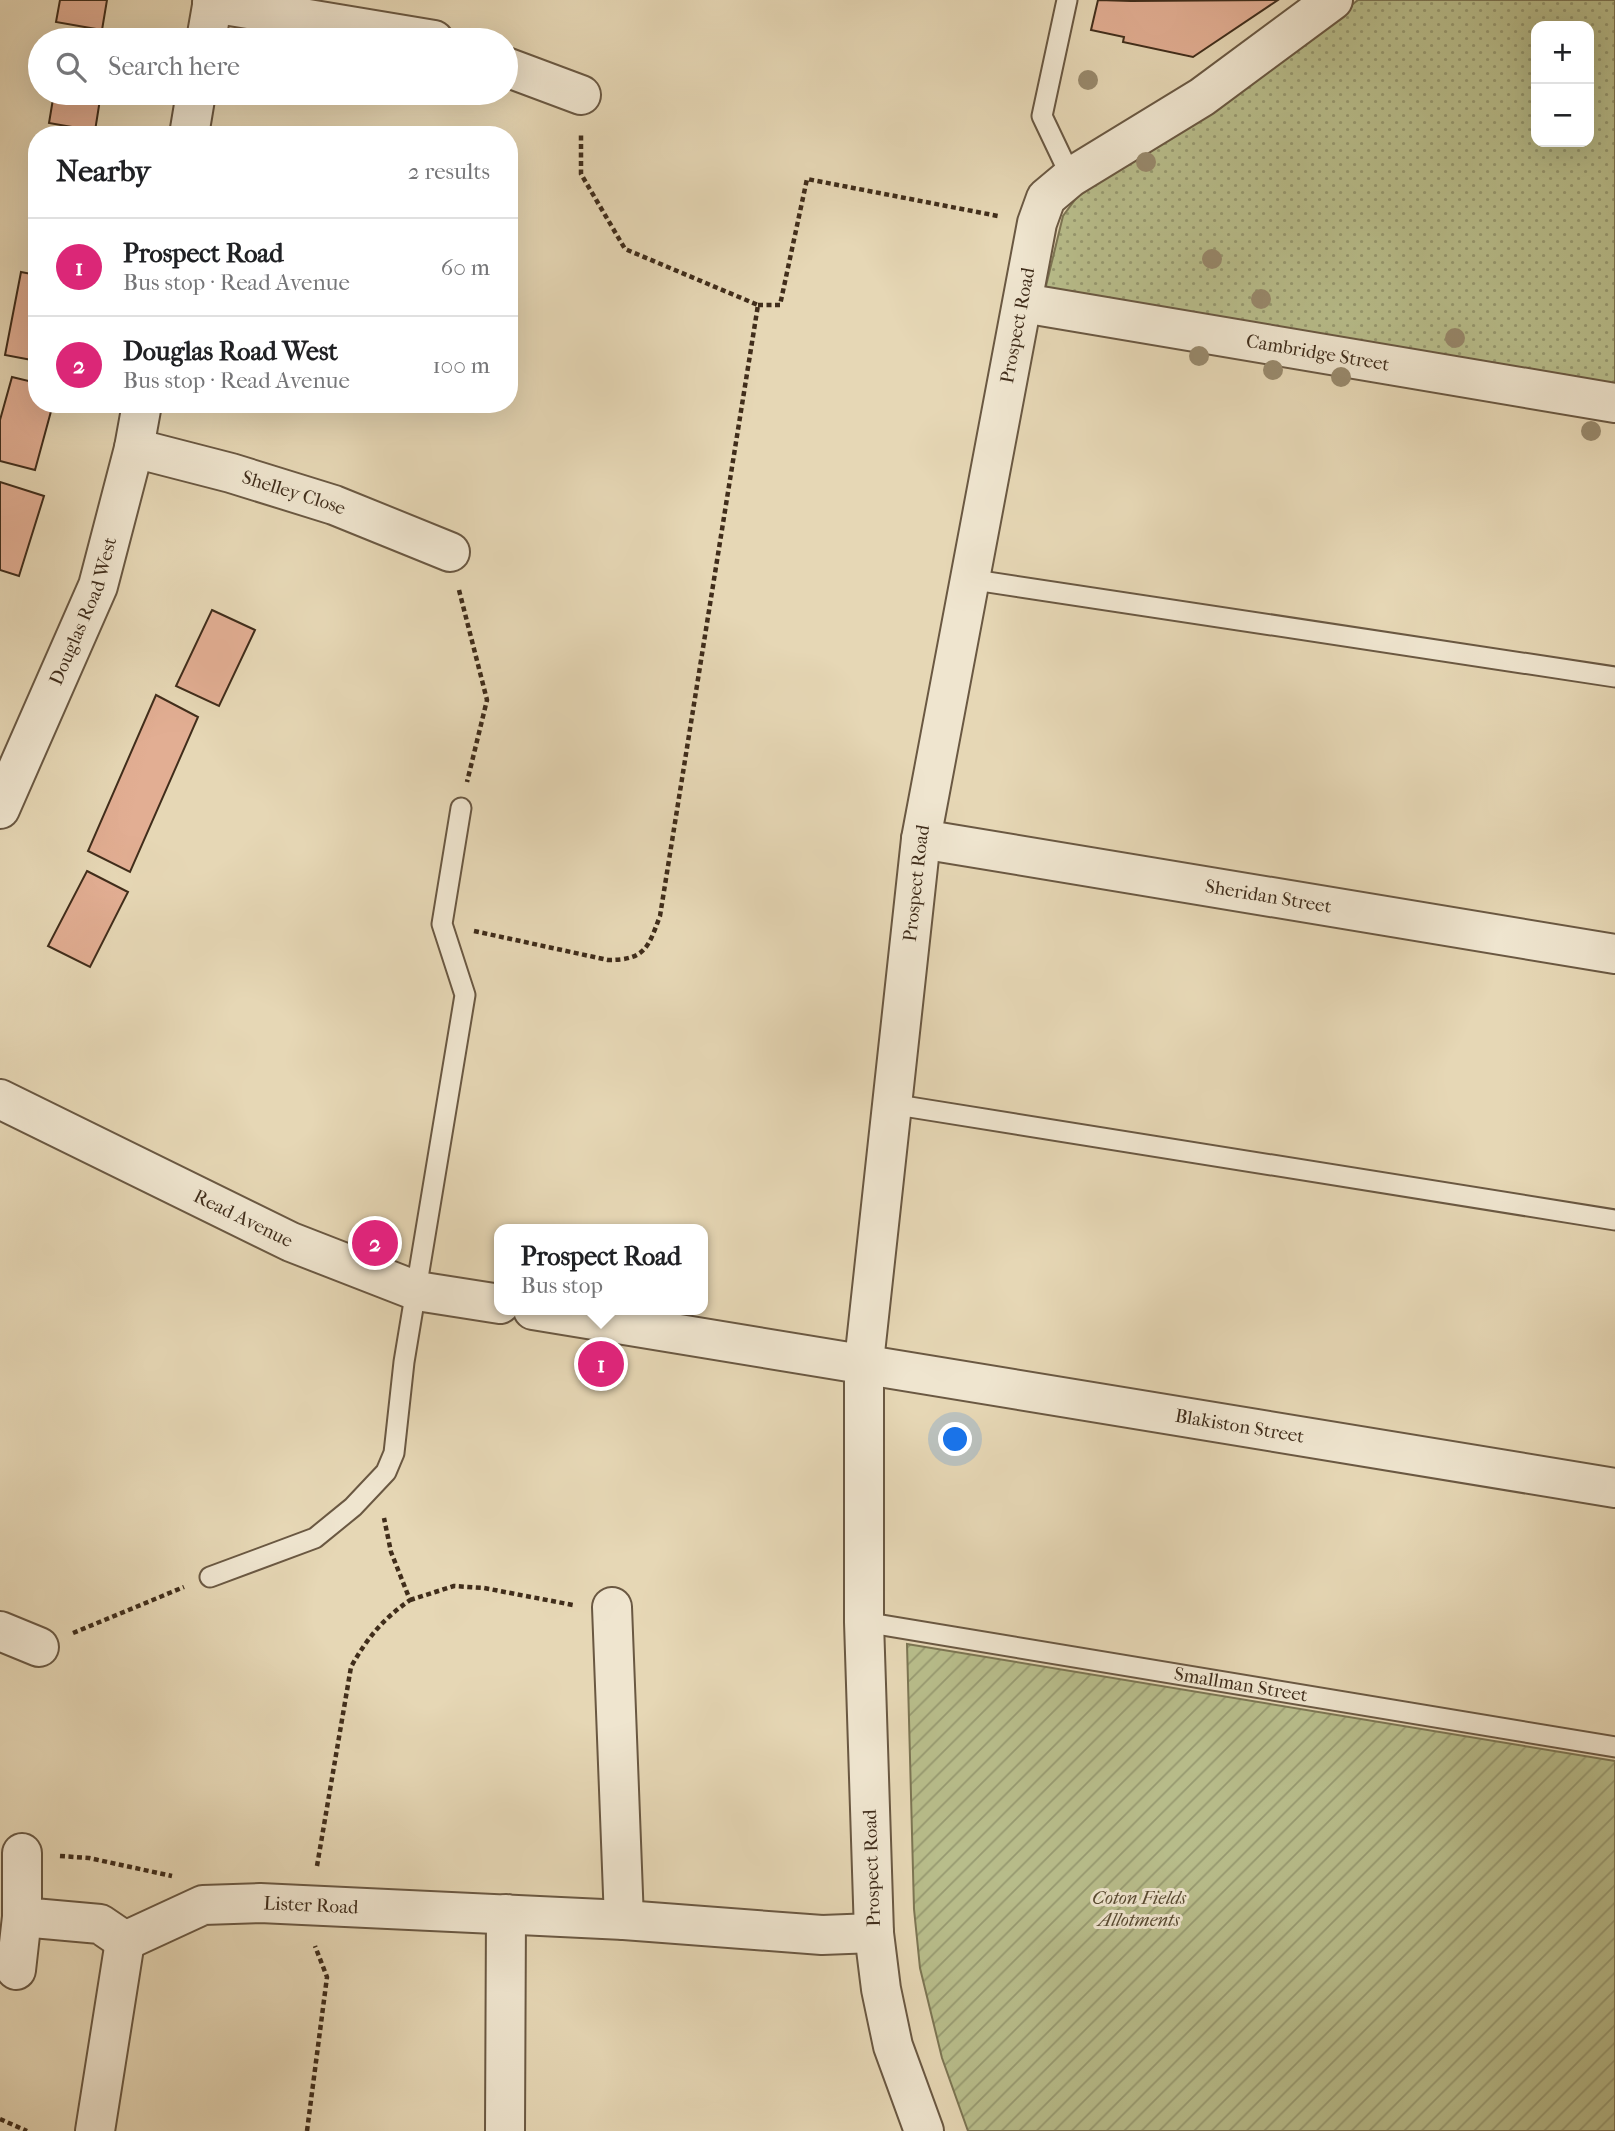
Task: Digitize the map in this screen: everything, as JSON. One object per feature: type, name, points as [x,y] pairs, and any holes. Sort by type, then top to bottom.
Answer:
[{"type":"street","name":"Prospect Road","points":[[924,2131],[894,2046],[881,1989],[874,1933],[864,1622],[864,1363],[921,839],[968,579],[1037,223],[1046,198],[1071,177],[1202,97],[1333,0]]},
{"type":"street","points":[[208,28],[212,2],[364,28]]},
{"type":"street","points":[[518,72],[581,96]]},
{"type":"street","points":[[191,126],[195,105]]},
{"type":"street","name":"Cambridge Street","points":[[1023,303],[1615,404]]},
{"type":"street","name":"Douglas Road West","points":[[0,809],[97,586],[134,449],[140,413]]},
{"type":"street","name":"Shelley Close","points":[[134,449],[231,473],[334,505],[450,552]]},
{"type":"street","name":"Sheridan Street","points":[[921,839],[1615,954]]},
{"type":"street","name":"Read Avenue","points":[[0,1099],[291,1242],[417,1291],[494,1303]]},
{"type":"street","points":[[564,1315],[864,1363]]},
{"type":"street","name":"Blakiston Street","points":[[864,1363],[1615,1488]]},
{"type":"street","points":[[612,1607],[624,1920]]},
{"type":"street","points":[[0,1631],[39,1647]]},
{"type":"street","points":[[16,1969],[22,1917],[22,1853]]},
{"type":"street","name":"Lister Road","points":[[125,1941],[203,1905],[260,1903],[624,1920],[822,1935],[874,1933]]},
{"type":"street","points":[[505,2131],[506,1914]]},
{"type":"street","points":[[22,1917],[100,1924],[125,1941],[95,2131]]},
{"type":"lane","points":[[1066,0],[1042,116],[1071,177]]},
{"type":"lane","points":[[968,579],[1615,677]]},
{"type":"lane","points":[[210,1577],[315,1538],[353,1507],[386,1472],[394,1453],[465,995],[443,924],[461,807]]},
{"type":"lane","points":[[891,1104],[1615,1220]]},
{"type":"lane","name":"Smallman Street","points":[[864,1622],[1615,1747]]},
{"type":"path","points":[[581,96],[581,174],[625,249],[758,304],[780,305],[807,179],[1037,223]]},
{"type":"path","points":[[443,924],[608,960],[629,960],[647,948],[660,916],[758,304]]},
{"type":"path","points":[[450,552],[487,700],[461,807]]},
{"type":"path","points":[[384,1527],[410,1600]]},
{"type":"path","points":[[39,1647],[210,1577]]},
{"type":"path","points":[[307,2131],[327,1977],[308,1925],[351,1667],[366,1639],[387,1616],[410,1600],[454,1586],[484,1588],[561,1605],[612,1607]]},
{"type":"path","points":[[22,1853],[89,1858],[173,1877],[203,1905]]},
{"type":"path","points":[[0,2119],[27,2131]]},
{"type":"green space","points":[[1358,0],[1615,0],[1615,389],[1045,290],[1063,216],[1077,197],[1304,43]]},
{"type":"green space","name":"Coton Fields Allotments","points":[[907,1644],[1615,1761],[1615,2131],[968,2131],[942,2058],[920,1968],[914,1909]]},
{"type":"building","points":[[60,0],[107,0],[102,28],[56,22]]},
{"type":"building","points":[[1098,0],[1278,0],[1193,57],[1123,42],[1124,37],[1091,30]]},
{"type":"building","points":[[52,105],[99,105],[96,126],[49,123]]},
{"type":"building","points":[[21,272],[28,273],[28,359],[5,355]]},
{"type":"building","points":[[12,377],[28,381],[28,413],[51,413],[35,470],[0,461],[0,420]]},
{"type":"building","points":[[0,482],[44,496],[19,576],[0,570]]},
{"type":"building","points":[[212,610],[255,630],[219,706],[176,686]]},
{"type":"building","points":[[156,695],[198,717],[130,872],[88,851]]},
{"type":"building","points":[[87,871],[128,892],[90,967],[48,946]]},
{"type":"place","name":"Douglas Road West","points":[[375,1243]]},
{"type":"place","name":"Prospect Road","points":[[601,1364]]}]
